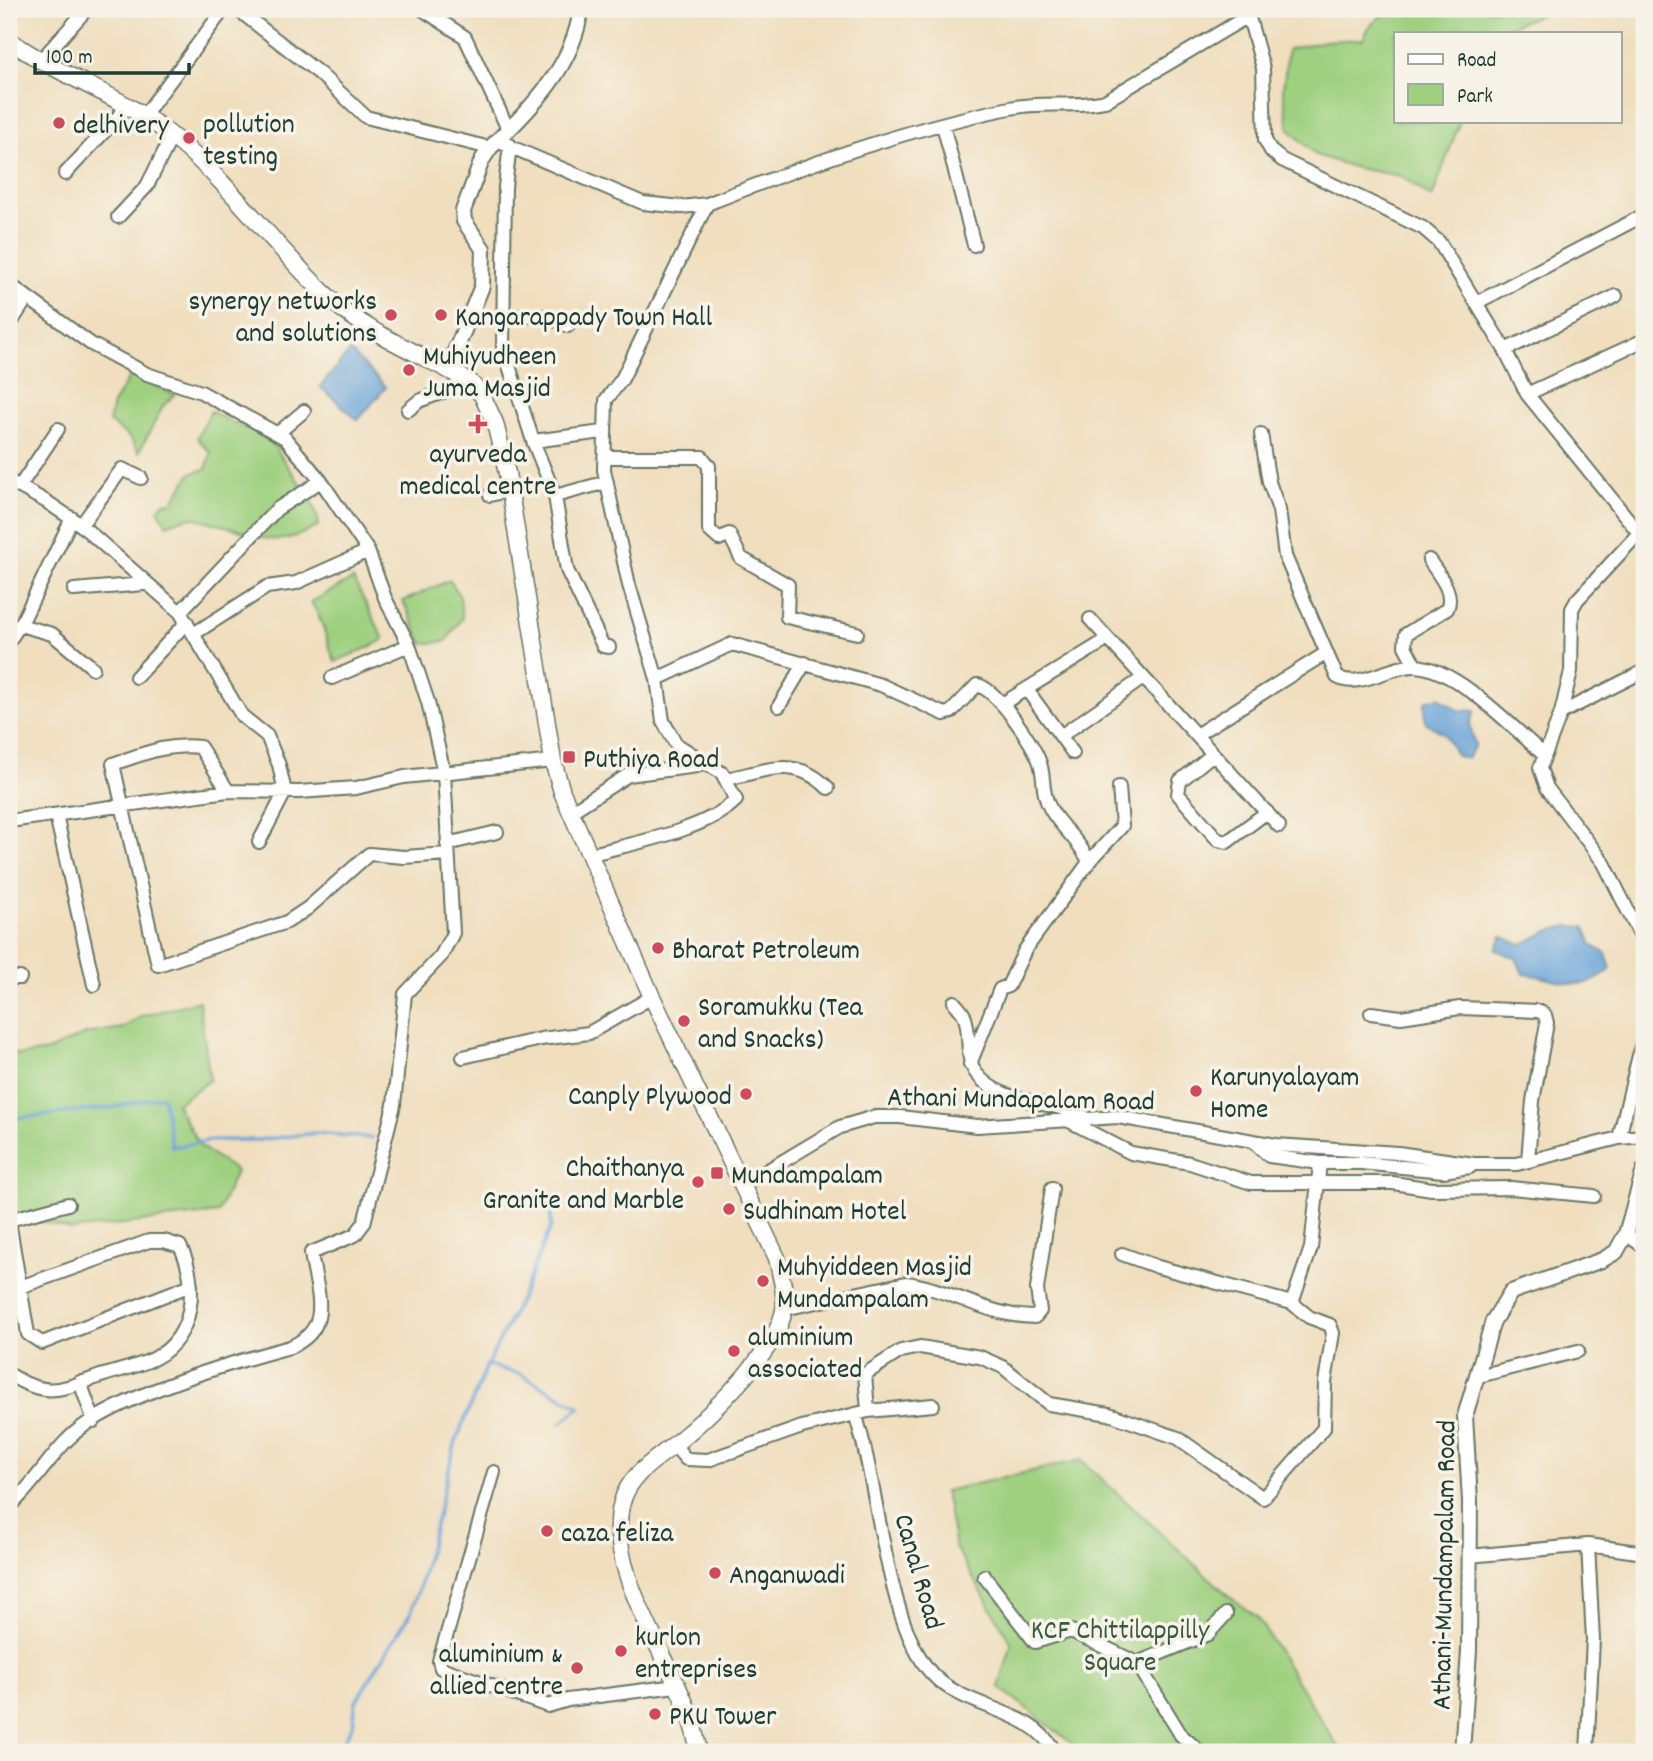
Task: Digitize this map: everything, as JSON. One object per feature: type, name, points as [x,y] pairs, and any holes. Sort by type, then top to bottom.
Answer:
[{"type":"main road","points":[[9,40],[39,62],[127,107],[172,136],[220,179],[325,295],[365,327],[470,382],[482,395],[495,423],[510,490],[554,761],[562,792],[592,854],[652,997],[777,1258],[785,1308],[771,1342],[744,1376],[713,1411],[645,1466],[631,1484],[622,1503],[622,1546],[630,1583],[688,1711],[699,1752]]},
{"type":"street","points":[[143,117],[224,9]]},
{"type":"street","points":[[237,9],[320,74],[366,117],[499,145],[643,203],[682,207],[707,204],[862,145],[1026,105],[1087,105],[1105,101],[1243,19],[1250,21],[1264,68],[1265,140],[1271,151],[1282,160],[1423,228],[1439,242],[1505,349],[1527,394],[1642,536],[1577,600],[1573,609],[1571,671],[1561,713],[1543,754],[1540,768],[1547,788],[1604,863],[1644,943]]},
{"type":"street","points":[[422,9],[465,37],[508,129]]},
{"type":"street","points":[[449,369],[482,286],[483,249],[464,221],[463,211],[482,160],[499,145],[508,129],[557,77],[573,43],[581,9]]},
{"type":"street","points":[[39,62],[86,10]]},
{"type":"street","points":[[65,174],[127,107]]},
{"type":"street","points":[[943,125],[974,245]]},
{"type":"street","points":[[118,217],[147,186],[172,136]]},
{"type":"street","points":[[499,145],[505,187],[503,347],[533,441],[555,496],[567,570],[603,646],[609,647]]},
{"type":"street","points":[[592,854],[673,832],[728,808],[736,800],[726,779],[703,759],[676,744],[668,734],[657,678],[629,585],[607,482],[603,432],[606,400],[622,379],[707,204]]},
{"type":"street","points":[[1476,303],[1644,215]]},
{"type":"street","points":[[9,284],[91,344],[147,374],[201,392],[278,433],[321,481],[368,551],[385,598],[409,645],[428,702],[444,773],[453,933],[429,972],[405,994],[394,1105],[363,1223],[355,1235],[311,1253],[320,1310],[312,1333],[306,1340],[290,1347],[183,1382],[84,1426],[24,1494],[9,1507]]},
{"type":"street","points":[[1505,349],[1616,296]]},
{"type":"street","points":[[9,326],[27,298]]},
{"type":"street","points":[[503,317],[544,316],[568,326]]},
{"type":"street","points":[[1527,394],[1644,340]]},
{"type":"street","points":[[408,410],[419,401],[470,382]]},
{"type":"street","points":[[278,433],[304,411]]},
{"type":"street","points":[[58,429],[48,449],[15,484],[76,522],[187,623],[242,716],[263,732],[271,742],[285,792],[259,842]]},
{"type":"street","points":[[533,441],[603,432]]},
{"type":"street","points":[[1261,434],[1269,482],[1279,510],[1285,556],[1337,677],[1344,681],[1415,666],[1463,685],[1543,754]]},
{"type":"street","points":[[605,457],[702,457],[709,466],[709,530],[719,539],[729,534],[741,558],[788,585],[787,617],[857,633]]},
{"type":"street","points":[[9,641],[76,522],[122,469],[141,478]]},
{"type":"street","points":[[136,677],[187,623],[277,509],[321,481]]},
{"type":"street","points":[[555,496],[607,482]]},
{"type":"street","points":[[490,495],[510,490]]},
{"type":"street","points":[[187,623],[267,587],[296,583],[368,551]]},
{"type":"street","points":[[1415,666],[1405,646],[1406,634],[1447,609],[1450,604],[1446,587],[1429,560]]},
{"type":"street","points":[[74,590],[144,584]]},
{"type":"street","points":[[1090,619],[1279,826]]},
{"type":"street","points":[[20,625],[52,634],[93,668]]},
{"type":"street","points":[[1002,704],[1108,639]]},
{"type":"street","points":[[657,678],[732,644],[881,685],[944,714],[951,712],[977,685],[986,687],[1002,704],[1041,765],[1041,785],[1050,809],[1085,851],[1089,862]]},
{"type":"street","points":[[332,678],[409,645]]},
{"type":"street","points":[[1196,735],[1326,653]]},
{"type":"street","points":[[779,706],[805,663]]},
{"type":"street","points":[[1561,713],[1644,671]]},
{"type":"street","points":[[1062,736],[1143,678]]},
{"type":"street","points":[[1027,690],[1073,753]]},
{"type":"street","points":[[228,791],[200,747],[182,744],[156,749],[113,764],[158,965],[287,922],[308,908],[369,854],[404,857],[447,849],[498,832]]},
{"type":"street","points":[[1213,754],[1180,781],[1178,794],[1218,840],[1227,842],[1267,812]]},
{"type":"street","points":[[9,821],[228,791],[285,792],[356,788],[404,777],[554,761]]},
{"type":"street","points":[[572,811],[628,775],[697,766]]},
{"type":"street","points":[[726,779],[794,766],[814,775],[828,788]]},
{"type":"street","points":[[970,1064],[1000,989],[1009,986],[1025,950],[1089,862],[1122,826],[1119,787]]},
{"type":"street","points":[[56,816],[94,985]]},
{"type":"street","points":[[463,1057],[541,1039],[589,1033],[652,997]]},
{"type":"street","points":[[954,1002],[964,1015],[970,1064],[988,1085],[1001,1092],[1072,1110],[1086,1118]]},
{"type":"street","points":[[1371,1013],[1401,1017],[1460,1008],[1539,1011],[1545,1015],[1547,1023],[1533,1101],[1528,1160]]},
{"type":"street","points":[[1619,1138],[1644,1035]]},
{"type":"street","name":"Athani Mundapalam Road","points":[[743,1185],[839,1127],[874,1118],[900,1117],[977,1126],[1086,1118],[1147,1120],[1254,1142],[1398,1153],[1474,1164],[1517,1164],[1619,1138],[1644,1136]]},
{"type":"street","points":[[1069,1121],[1081,1130],[1143,1157],[1190,1163],[1251,1182],[1393,1183],[1432,1189],[1511,1188],[1594,1196]]},
{"type":"street","points":[[1254,1142],[1269,1156],[1321,1163],[1362,1163],[1443,1171],[1464,1169],[1474,1164]]},
{"type":"street","points":[[1292,1303],[1311,1248],[1321,1163]]},
{"type":"street","name":"Athani-Mundampalam Road","points":[[1462,1752],[1469,1651],[1470,1501],[1465,1416],[1479,1376],[1493,1321],[1511,1292],[1602,1260],[1616,1252],[1626,1234],[1644,1170]]},
{"type":"street","points":[[785,1308],[906,1283],[926,1286],[995,1312],[1035,1317],[1040,1311],[1037,1289],[1052,1188]]},
{"type":"street","points":[[68,1204],[9,1220],[28,1334],[42,1343],[191,1285]]},
{"type":"street","points":[[1626,1234],[1644,1247]]},
{"type":"street","points":[[9,1374],[29,1388],[44,1390],[154,1359],[175,1342],[191,1312],[191,1285],[186,1257],[180,1245],[164,1241],[149,1241],[20,1287]]},
{"type":"street","points":[[869,1411],[865,1374],[901,1351],[920,1347],[944,1349],[979,1357],[1003,1367],[1049,1405],[1109,1414],[1178,1438],[1263,1498],[1324,1428],[1325,1382],[1333,1333],[1330,1325],[1309,1317],[1292,1303],[1158,1267],[1122,1254]]},
{"type":"street","points":[[1479,1376],[1578,1351]]},
{"type":"street","points":[[80,1382],[94,1421]]},
{"type":"street","points":[[674,1445],[686,1459],[708,1460],[802,1427],[855,1414],[933,1405]]},
{"type":"street","name":"Canal Road","points":[[855,1414],[865,1442],[892,1578],[907,1626],[930,1672],[951,1691],[1036,1727],[1055,1752]]},
{"type":"street","points":[[494,1472],[439,1661],[441,1668],[548,1706],[568,1700],[676,1686]]},
{"type":"street","points":[[1469,1556],[1588,1545],[1644,1553]]},
{"type":"street","points":[[1587,1752],[1593,1640],[1588,1545]]},
{"type":"street","points":[[984,1576],[1035,1642],[1071,1631],[1138,1663],[1181,1735],[1200,1752]]},
{"type":"street","points":[[1138,1663],[1208,1634],[1226,1614]]},
{"type":"green space","points":[[1388,9],[1556,9],[1502,29],[1500,32],[1394,32],[1394,122],[1460,122],[1432,198],[1401,176],[1356,168],[1316,155],[1289,129],[1283,89],[1288,49],[1326,41],[1363,39],[1369,27]]},
{"type":"green space","points":[[131,374],[175,395],[163,406],[139,452],[129,437],[109,422],[113,404]]},
{"type":"green space","points":[[211,411],[258,434],[273,445],[309,497],[319,525],[290,538],[278,540],[194,518],[167,525],[158,510],[163,503],[172,502],[191,473],[206,469],[211,453],[197,438]]},
{"type":"green space","points":[[353,579],[384,639],[335,662],[311,602]]},
{"type":"green space","points":[[450,580],[460,597],[462,618],[446,641],[423,644],[403,601]]},
{"type":"green space","points":[[199,1001],[210,1080],[176,1104],[200,1146],[236,1171],[218,1213],[71,1230],[30,1218],[9,1217],[9,1053],[21,1055],[48,1051],[85,1034],[123,1028],[142,1016]]},
{"type":"green space","name":"KCF Chittilappilly Square","points":[[1081,1460],[1228,1595],[1257,1617],[1341,1752],[1078,1752],[1070,1742],[999,1687],[1012,1644],[955,1547],[945,1491]]},
{"type":"water","points":[[350,351],[386,387],[358,420],[320,387]]},
{"type":"water","points":[[1439,697],[1458,710],[1475,711],[1470,724],[1475,745],[1467,759],[1457,756],[1444,734],[1425,722],[1425,701]]},
{"type":"water","points":[[1567,926],[1585,927],[1592,945],[1606,954],[1611,969],[1600,978],[1569,984],[1523,974],[1516,958],[1496,950],[1502,936],[1521,945],[1548,931]]},
{"type":"waterway","points":[[9,1119],[110,1108],[163,1096],[172,1147],[213,1140],[258,1140],[316,1133],[372,1138]]},
{"type":"waterway","points":[[487,1365],[518,1304],[551,1227],[551,1199]]},
{"type":"waterway","points":[[338,1752],[353,1724],[356,1701],[411,1612],[456,1441],[487,1365],[520,1374],[580,1407],[561,1423]]},
{"type":"place","name":"delhivery","points":[[59,123]]},
{"type":"place","name":"pollution testing","points":[[189,138]]},
{"type":"place","name":"synergy networks and solutions","points":[[391,315]]},
{"type":"place","name":"Kangarappady Town Hall","points":[[441,315]]},
{"type":"place","name":"Muhiyudheen Juma Masjid","points":[[409,370]]},
{"type":"place","name":"ayurveda medical centre","points":[[478,424]]},
{"type":"place","name":"Puthiya Road","points":[[569,757]]},
{"type":"place","name":"Bharat Petroleum","points":[[658,948]]},
{"type":"place","name":"Soramukku (Tea and Snacks)","points":[[684,1021]]},
{"type":"place","name":"Karunyalayam Home","points":[[1196,1091]]},
{"type":"place","name":"Canply Plywood","points":[[746,1094]]},
{"type":"place","name":"Mundampalam","points":[[717,1173]]},
{"type":"place","name":"Chaithanya Granite and Marble","points":[[698,1182]]},
{"type":"place","name":"Sudhinam Hotel","points":[[729,1209]]},
{"type":"place","name":"Muhyiddeen Masjid Mundampalam","points":[[763,1281]]},
{"type":"place","name":"aluminium associated","points":[[734,1351]]},
{"type":"place","name":"caza feliza","points":[[547,1531]]},
{"type":"place","name":"Anganwadi","points":[[715,1573]]},
{"type":"place","name":"kurlon entreprises","points":[[621,1651]]},
{"type":"place","name":"aluminium & allied centre","points":[[577,1668]]},
{"type":"place","name":"PKU Tower","points":[[655,1714]]}]
